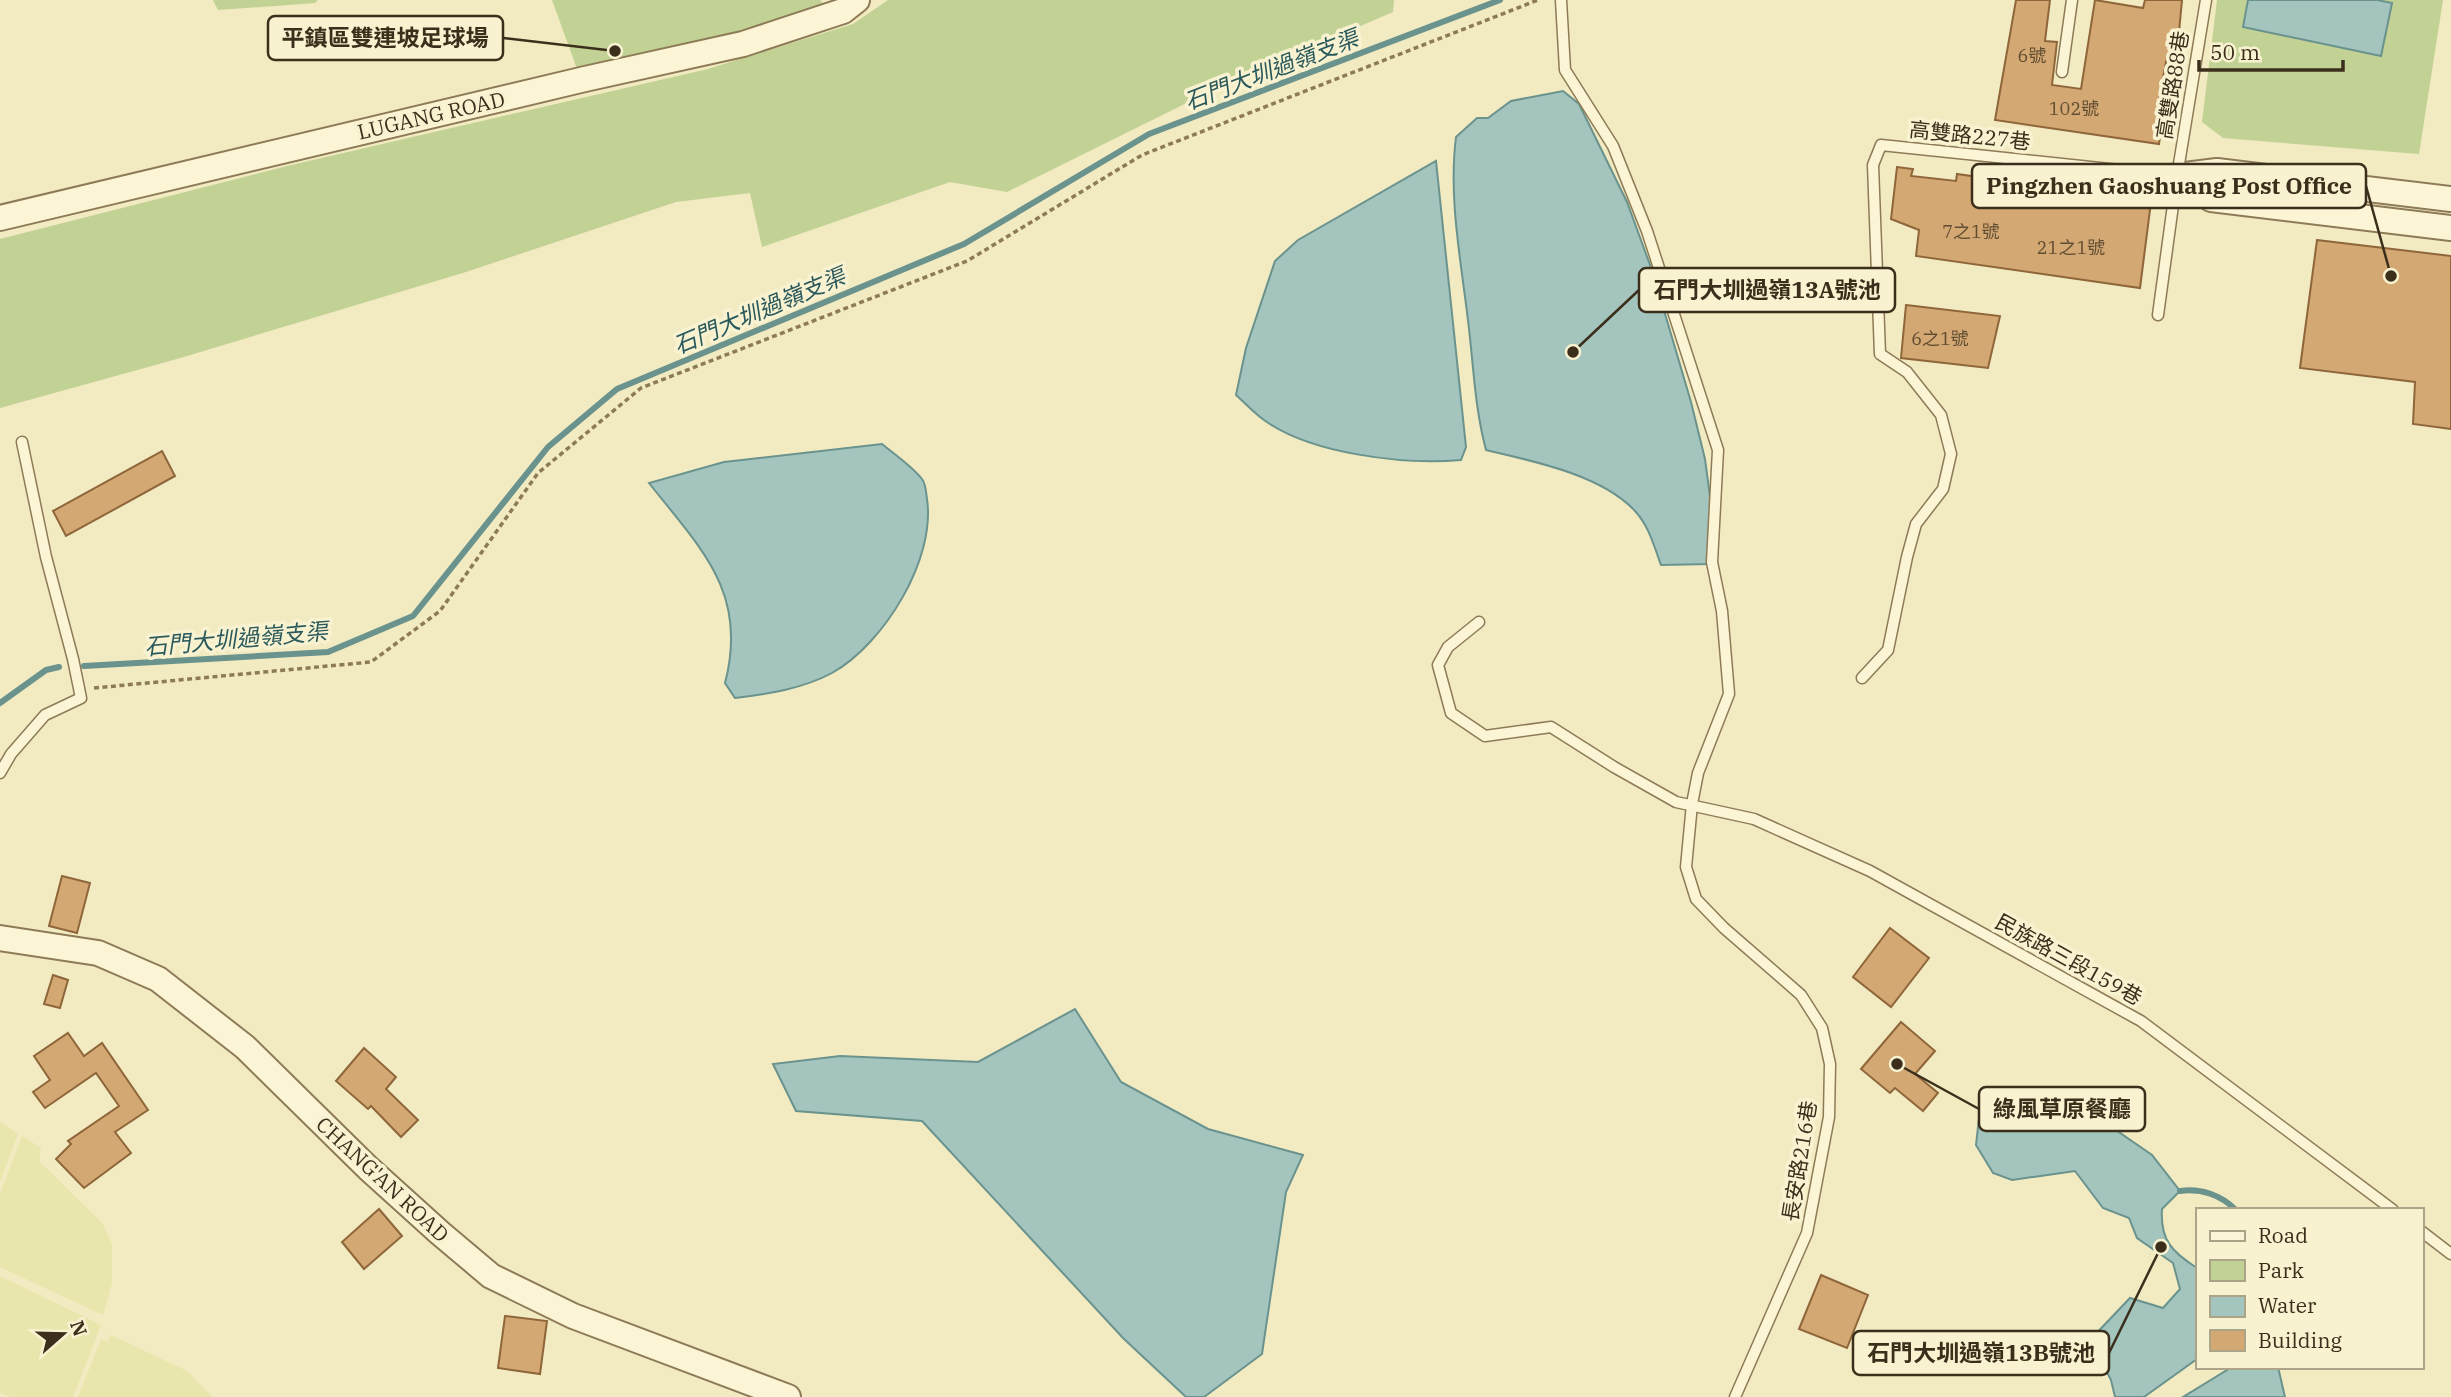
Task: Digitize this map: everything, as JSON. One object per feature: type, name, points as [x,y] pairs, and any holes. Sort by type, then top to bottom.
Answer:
[{"type":"street","name":"LUGANG ROAD","points":[[0,218],[743,44],[844,4]]},
{"type":"street","points":[[2177,176],[2217,171],[2451,199]]},
{"type":"street","points":[[2177,176],[2211,199],[2451,228]]},
{"type":"street","name":"CHANG'AN ROAD","points":[[0,938],[97,953],[158,979],[246,1047],[368,1168],[491,1276],[573,1316],[788,1397]]},
{"type":"lane","name":"長安路216巷","points":[[1560,0],[1565,70],[1613,146],[1647,231],[1718,450],[1712,562],[1722,611],[1729,694],[1698,773],[1686,867],[1696,900],[1801,995],[1822,1028],[1830,1063],[1829,1116],[1807,1233],[1735,1397]]},
{"type":"lane","points":[[2062,72],[2072,0]]},
{"type":"lane","name":"高雙路88巷","points":[[2158,315],[2177,176],[2206,0]]},
{"type":"lane","name":"高雙路227巷","points":[[1862,678],[1888,650],[1916,524],[1943,489],[1951,454],[1941,415],[1907,372],[1880,354],[1874,165],[1881,145],[2177,176]]},
{"type":"lane","points":[[0,773],[11,754],[45,715],[81,698],[22,442]]},
{"type":"lane","name":"民族路三段159巷","points":[[1479,622],[1448,648],[1438,665],[1451,713],[1485,736],[1551,727],[1676,802],[1754,819],[1870,871],[2141,1021],[2390,1208]]},
{"type":"lane","points":[[2423,1233],[2451,1254]]},
{"type":"path","points":[[79,689],[371,662],[440,611],[538,473],[641,388],[967,261],[1142,155],[1538,0]]},
{"type":"shaded area","points":[[0,1122],[18,1134],[0,1182]]},
{"type":"shaded area","points":[[22,1136],[41,1148],[39,1161],[102,1223],[112,1244],[112,1283],[103,1315],[0,1267],[0,1194]]},
{"type":"shaded area","points":[[0,1276],[101,1325],[73,1397],[11,1397],[0,1393]]},
{"type":"shaded area","points":[[111,1335],[187,1371],[213,1397],[78,1397],[101,1339],[108,1342]]},
{"type":"green space","points":[[213,0],[318,0],[315,3],[218,10]]},
{"type":"green space","points":[[552,0],[820,0],[827,8],[744,33],[577,69]]},
{"type":"green space","points":[[888,0],[1394,0],[1393,12],[1217,88],[1007,192],[950,182],[762,247],[750,193],[676,202],[466,272],[177,359],[0,408],[0,239],[287,166],[708,69],[853,24]]},
{"type":"green space","points":[[2217,0],[2443,0],[2419,154],[2223,138],[2202,122]]},
{"type":"water","points":[[2248,0],[2377,0],[2392,3],[2381,56],[2243,27]]},
{"type":"water","points":[[1563,91],[1579,104],[1627,202],[1653,273],[1705,459],[1711,504],[1709,564],[1661,565],[1644,523],[1621,498],[1566,471],[1486,450],[1477,405],[1457,233],[1454,185],[1456,137],[1477,118],[1488,118],[1511,101]]},
{"type":"water","points":[[1436,161],[1466,447],[1461,460],[1413,461],[1359,455],[1307,441],[1264,420],[1236,395],[1246,348],[1275,261],[1298,240]]},
{"type":"water","points":[[882,444],[918,474],[926,491],[928,523],[923,547],[915,573],[902,598],[870,642],[832,673],[797,687],[735,698],[725,683],[731,651],[730,622],[725,597],[702,551],[649,483],[724,462]]},
{"type":"water","points":[[1075,1009],[1121,1082],[1208,1129],[1303,1155],[1286,1192],[1262,1354],[1204,1397],[1186,1397],[1123,1338],[922,1121],[796,1111],[773,1064],[840,1056],[978,1062]]},
{"type":"water","points":[[1999,1106],[2022,1122],[2053,1114],[2110,1126],[2152,1155],[2180,1191],[2162,1209],[2162,1220],[2169,1244],[2196,1267],[2196,1360],[2144,1397],[2115,1397],[2111,1380],[2090,1340],[2130,1298],[2163,1308],[2180,1289],[2173,1263],[2137,1238],[2129,1218],[2103,1208],[2075,1171],[2012,1180],[1993,1173],[1976,1145],[1979,1118]]},
{"type":"water","points":[[2229,1369],[2278,1369],[2285,1397],[2183,1397]]},
{"type":"building","points":[[2016,0],[2050,0],[2045,41],[2057,42],[2052,85],[2081,89],[2095,0],[2143,8],[2145,0],[2182,0],[2179,32],[2173,32],[2170,57],[2167,57],[2159,99],[2165,100],[2159,144],[1995,120]]},
{"type":"building","points":[[1897,167],[1913,169],[1911,176],[1956,181],[1957,174],[2151,202],[2140,288],[1916,256],[1919,230],[1891,219]]},
{"type":"building","points":[[2317,240],[2451,256],[2451,429],[2413,424],[2415,382],[2300,368]]},
{"type":"building","points":[[1906,305],[2000,316],[1988,368],[1901,358]]},
{"type":"building","points":[[162,451],[175,476],[66,536],[53,511]]},
{"type":"building","points":[[62,876],[90,883],[77,933],[49,926]]},
{"type":"building","points":[[1890,928],[1929,958],[1891,1007],[1853,977]]},
{"type":"building","points":[[53,975],[68,980],[60,1008],[44,1004]]},
{"type":"building","points":[[1901,1022],[1935,1051],[1915,1074],[1938,1093],[1923,1111],[1895,1088],[1890,1093],[1861,1069]]},
{"type":"building","points":[[68,1033],[84,1056],[102,1043],[148,1110],[115,1132],[131,1153],[84,1188],[56,1159],[71,1144],[68,1141],[119,1106],[96,1073],[45,1108],[33,1092],[50,1080],[34,1056]]},
{"type":"building","points":[[364,1048],[396,1077],[386,1089],[418,1120],[401,1137],[371,1106],[368,1109],[336,1081]]},
{"type":"building","points":[[379,1209],[402,1236],[364,1269],[342,1242]]},
{"type":"building","points":[[1821,1275],[1868,1295],[1847,1348],[1799,1329]]},
{"type":"building","points":[[505,1316],[547,1321],[540,1374],[498,1368]]},
{"type":"waterway","name":"石門大圳過嶺支渠","points":[[84,666],[328,652],[413,616],[548,447],[617,389],[964,244],[1149,134],[1500,0]]},
{"type":"waterway","name":"石門大圳過嶺支渠","points":[[0,703],[46,670],[59,667]]},
{"type":"waterway","points":[[2180,1191],[2210,1194],[2234,1208]]},
{"type":"place","name":"平鎮區雙連坡足球場","points":[[615,51]]},
{"type":"place","name":"Pingzhen Gaoshuang Post Office","points":[[2391,276]]},
{"type":"place","name":"石門大圳過嶺13A號池","points":[[1573,352]]},
{"type":"place","name":"綠風草原餐廳","points":[[1897,1064]]},
{"type":"place","name":"石門大圳過嶺13B號池","points":[[2161,1247]]}]
